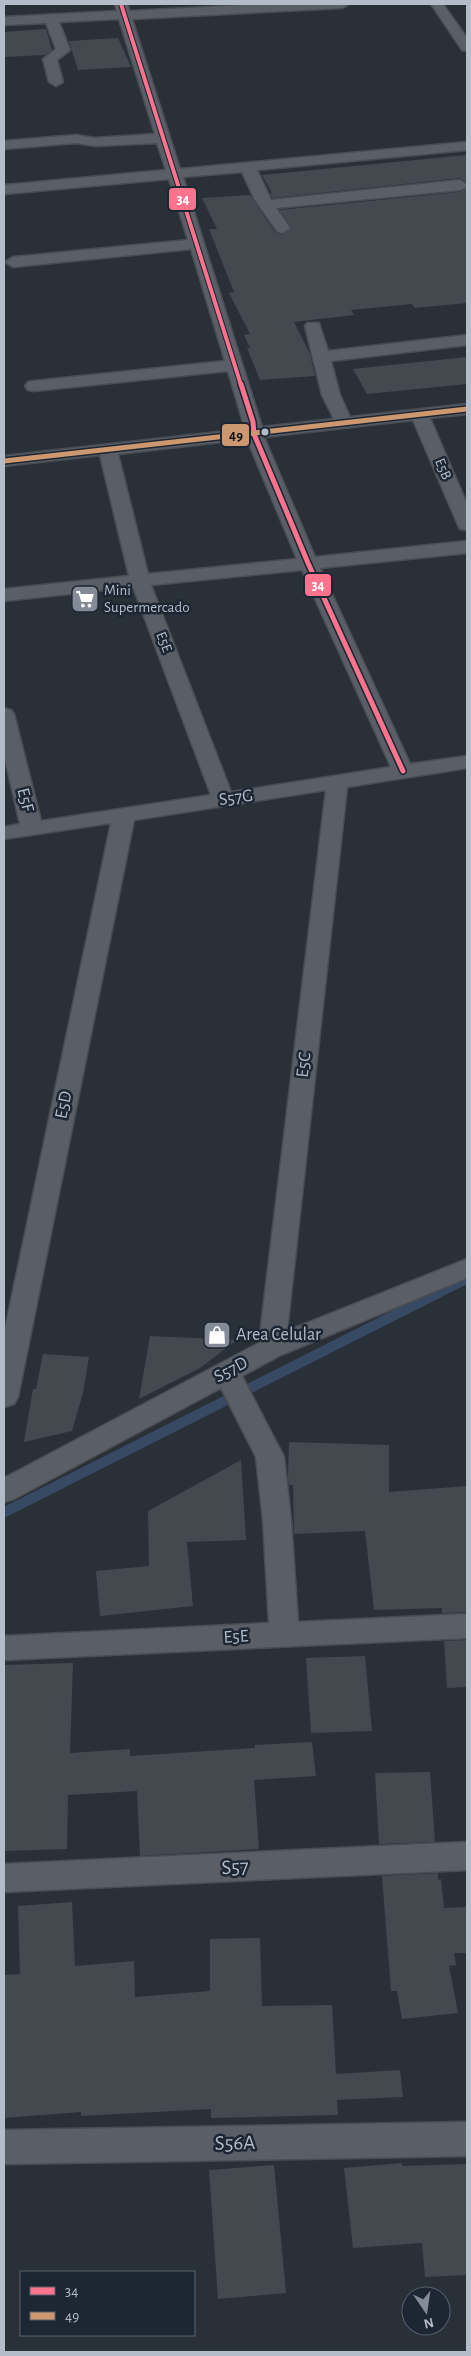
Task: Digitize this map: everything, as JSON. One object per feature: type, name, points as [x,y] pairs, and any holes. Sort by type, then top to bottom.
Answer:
[{"type":"street","points":[[4,21],[51,18],[123,9],[342,4]]},
{"type":"street","points":[[437,4],[467,46]]},
{"type":"street","points":[[123,9],[198,244],[253,428],[308,564],[403,771]]},
{"type":"street","points":[[51,18],[62,50],[50,59],[56,82]]},
{"type":"street","points":[[4,145],[76,139],[95,142],[163,138]]},
{"type":"street","points":[[4,190],[174,172],[467,146]]},
{"type":"street","points":[[247,166],[266,205],[282,228]]},
{"type":"street","points":[[266,205],[460,185]]},
{"type":"street","points":[[13,262],[198,244]]},
{"type":"street","points":[[313,326],[341,418]]},
{"type":"street","points":[[321,357],[467,340]]},
{"type":"street","points":[[34,386],[235,365]]},
{"type":"street","points":[[4,450],[253,428],[341,418],[467,398]]},
{"type":"street","points":[[341,418],[467,409]]},
{"type":"street","name":"E5B","points":[[419,413],[467,526]]},
{"type":"street","points":[[4,461],[108,450],[253,428]]},
{"type":"street","name":"E5E","points":[[108,450],[140,582],[224,800]]},
{"type":"street","points":[[4,596],[467,547]]},
{"type":"street","name":"E5F","points":[[4,714],[32,828]]},
{"type":"street","name":"S57G","points":[[4,832],[467,762]]},
{"type":"street","name":"E5C","points":[[272,1348],[337,783]]},
{"type":"street","name":"E5D","points":[[4,1397],[124,814]]},
{"type":"street","name":"S57D","points":[[4,1491],[272,1348],[467,1268]]},
{"type":"street","points":[[226,1372],[270,1457],[277,1520],[284,1635]]},
{"type":"street","name":"E5E","points":[[4,1648],[467,1626]]},
{"type":"street","name":"S57","points":[[4,1878],[467,1856]]},
{"type":"street","name":"S56A","points":[[4,2147],[467,2139]]},
{"type":"building","points":[[46,29],[52,50],[45,55],[4,57],[4,32]]},
{"type":"building","points":[[118,38],[131,67],[78,70],[69,41]]},
{"type":"building","points":[[467,155],[467,183],[460,178],[272,198],[270,193],[272,193],[262,175]]},
{"type":"building","points":[[467,188],[467,303],[415,308],[412,304],[351,310],[354,315],[294,322],[310,354],[315,376],[260,380],[247,348],[250,348],[244,335],[250,334],[229,293],[234,292],[209,229],[217,229],[202,198],[250,195],[275,232],[281,235],[292,228],[279,210],[460,192]]},
{"type":"building","points":[[467,357],[467,384],[367,394],[353,369]]},
{"type":"building","points":[[150,1336],[237,1340],[200,1368],[139,1399]]},
{"type":"building","points":[[43,1354],[89,1357],[83,1393],[72,1431],[24,1442],[33,1389],[36,1389]]},
{"type":"building","points":[[289,1442],[389,1445],[389,1492],[467,1486],[467,1612],[442,1613],[442,1608],[374,1610],[365,1531],[294,1534],[293,1485],[289,1485],[288,1479]]},
{"type":"building","points":[[241,1460],[246,1540],[187,1542],[193,1606],[100,1616],[96,1571],[149,1566],[148,1511]]},
{"type":"building","points":[[467,1640],[467,1687],[447,1688],[444,1641]]},
{"type":"building","points":[[365,1656],[372,1731],[311,1733],[306,1658]]},
{"type":"building","points":[[73,1663],[70,1753],[130,1749],[130,1756],[255,1748],[255,1745],[312,1742],[316,1776],[254,1780],[259,1849],[140,1856],[137,1791],[68,1795],[67,1849],[4,1851],[4,1665]]},
{"type":"building","points":[[430,1772],[435,1842],[379,1844],[375,1773]]},
{"type":"building","points":[[438,1873],[438,1880],[441,1879],[444,1908],[467,1907],[467,1953],[454,1953],[456,1965],[449,1966],[458,2013],[402,2019],[397,1991],[391,1991],[382,1876]]},
{"type":"building","points":[[72,1902],[75,1966],[134,1961],[135,1997],[210,1991],[210,1939],[260,1938],[262,2006],[332,2005],[336,2074],[400,2070],[403,2097],[337,2100],[338,2115],[211,2118],[211,2109],[81,2116],[81,2112],[4,2118],[4,1975],[20,1974],[18,1906]]},
{"type":"building","points":[[402,2163],[402,2166],[467,2164],[467,2275],[425,2277],[422,2243],[353,2248],[344,2168]]},
{"type":"building","points":[[274,2165],[286,2293],[218,2299],[209,2170]]},
{"type":"waterway","points":[[5,1512],[466,1279]]},
{"type":"transit line","name":"34","points":[[121,4],[253,422],[254,434],[308,563],[403,771]]},
{"type":"transit line","name":"49","points":[[4,461],[467,409]]},
{"type":"place","name":"Mini Supermercado","points":[[85,599]]},
{"type":"place","name":"Area Celular","points":[[217,1335]]}]
